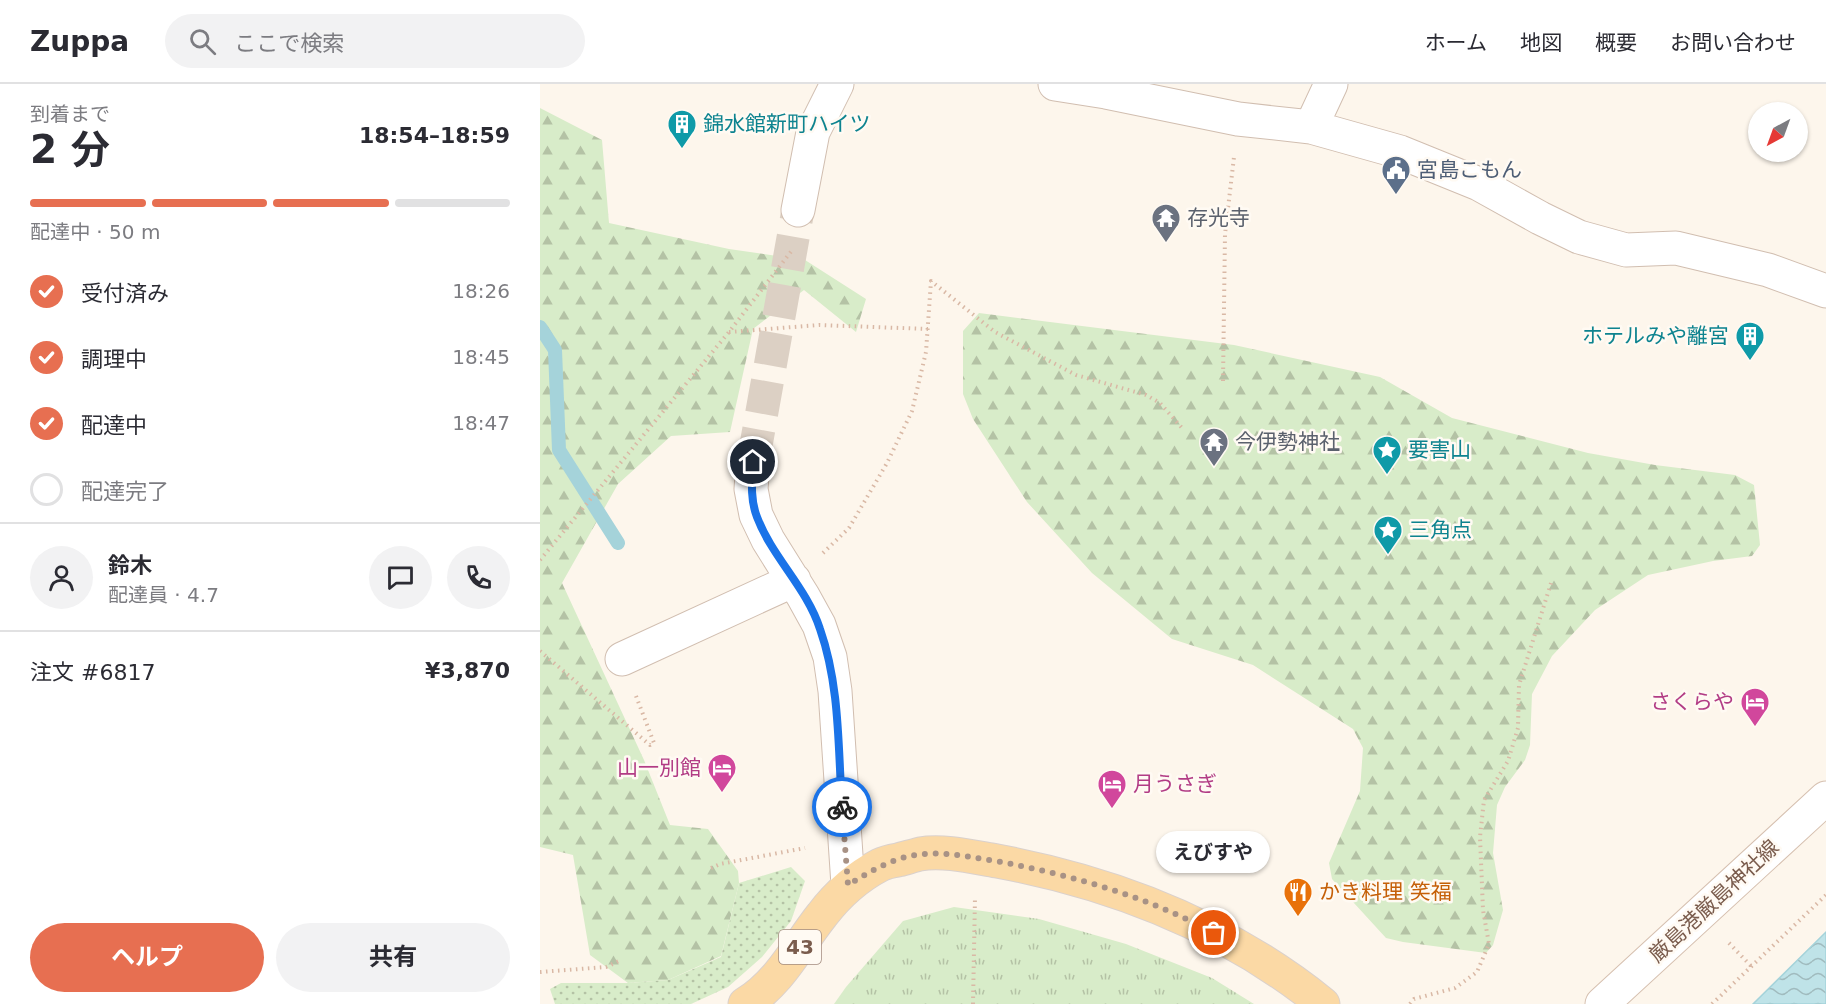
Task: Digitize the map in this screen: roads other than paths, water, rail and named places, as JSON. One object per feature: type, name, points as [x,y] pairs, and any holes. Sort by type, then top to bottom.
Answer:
[{"type":"main road","name":"43","points":[[745,1004],[776,977],[799,949],[821,915],[848,885],[882,864],[922,854],[962,855],[1019,866],[1079,880],[1138,899],[1196,923],[1250,953],[1302,987],[1323,1004]]},
{"type":"street","points":[[798,210],[813,132],[837,84]]},
{"type":"street","points":[[1055,84],[1238,119],[1311,127],[1400,152],[1479,184],[1579,237],[1626,250],[1676,248],[1768,270],[1826,291]]},
{"type":"street","points":[[1311,127],[1331,84]]},
{"type":"street","points":[[753,462],[751,489],[756,516],[819,625],[830,657],[835,691],[848,885]]},
{"type":"street","points":[[622,659],[794,580]]},
{"type":"street","name":"厳島港厳島神社線","points":[[1602,1004],[1826,798]]},
{"type":"water","points":[[1826,932],[1826,1004],[1753,1004]]},
{"type":"waterway","points":[[540,327],[555,350],[559,450],[618,543]]},
{"type":"tunnel","points":[[753,462],[798,210]]},
{"type":"place","name":"錦水館新町ハイツ","points":[[682,150]]},
{"type":"place","name":"宮島こもん","points":[[1396,196]]},
{"type":"place","name":"存光寺","points":[[1166,244]]},
{"type":"place","name":"ホテルみや離宮","points":[[1750,362]]},
{"type":"place","name":"今伊勢神社","points":[[1214,468]]},
{"type":"place","name":"要害山","points":[[1387,476]]},
{"type":"place","name":"三角点","points":[[1388,556]]},
{"type":"place","name":"さくらや","points":[[1755,728]]},
{"type":"place","name":"山一別館","points":[[722,794]]},
{"type":"place","name":"月うさぎ","points":[[1112,810]]},
{"type":"place","name":"かき料理 笑福","points":[[1298,918]]},
{"type":"place","name":"えびすや","points":[[1214,933]]}]
